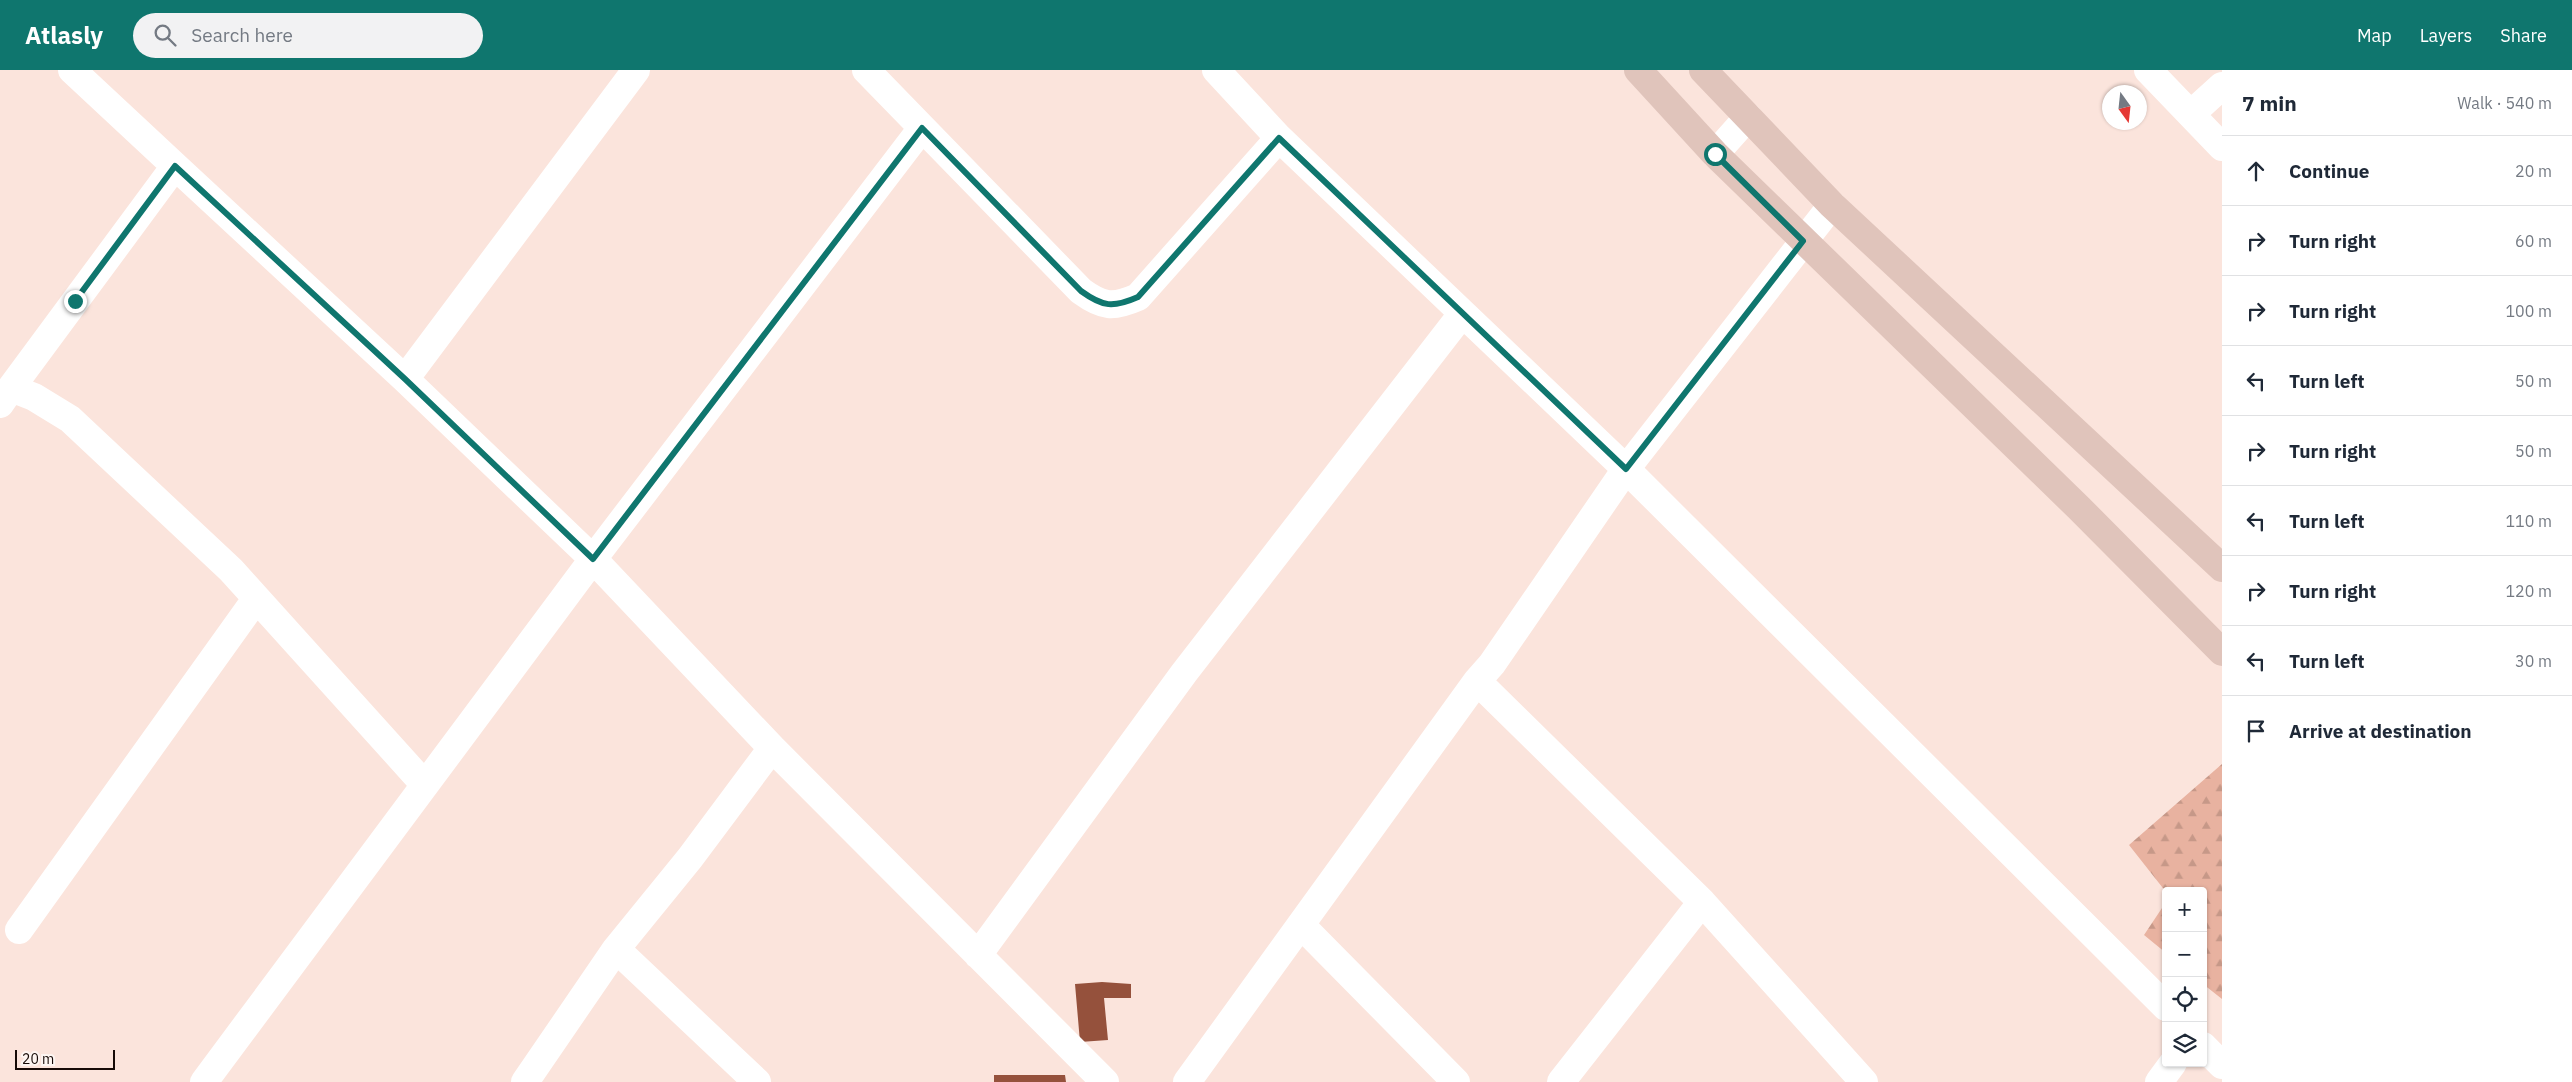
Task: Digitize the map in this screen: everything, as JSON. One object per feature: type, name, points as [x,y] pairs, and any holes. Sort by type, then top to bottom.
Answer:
[{"type":"street","points":[[72,70],[405,379],[593,559],[772,748],[1105,1082]]},
{"type":"street","points":[[405,379],[636,70]]},
{"type":"street","points":[[866,70],[1081,291],[1095,302],[1106,305],[1124,303],[1138,297],[1279,138]]},
{"type":"street","points":[[1216,70],[1279,138],[1626,469],[2162,1003]]},
{"type":"street","points":[[1638,70],[1715,154],[2079,508],[2222,652]]},
{"type":"street","points":[[1703,70],[1832,205],[2222,568]]},
{"type":"street","points":[[2148,70],[2222,147]]},
{"type":"street","points":[[2191,114],[2222,86]]},
{"type":"street","points":[[1715,154],[1748,117]]},
{"type":"street","points":[[204,1082],[593,559],[922,128]]},
{"type":"street","points":[[6,396],[175,166]]},
{"type":"street","points":[[1187,1082],[1477,681],[1492,664],[1626,469],[1832,205]]},
{"type":"street","points":[[978,955],[1184,673],[1462,314]]},
{"type":"street","points":[[6,396],[34,397],[70,419],[230,570],[425,785]]},
{"type":"street","points":[[19,930],[256,600]]},
{"type":"street","points":[[1477,681],[1702,902],[1864,1082]]},
{"type":"street","points":[[525,1082],[616,949],[690,858],[772,748]]},
{"type":"street","points":[[1561,1082],[1702,902]]},
{"type":"street","points":[[1301,925],[1456,1082]]},
{"type":"street","points":[[616,949],[757,1082]]},
{"type":"street","points":[[2207,1050],[2222,1065]]},
{"type":"street","points":[[2159,1082],[2170,1067]]},
{"type":"green space","points":[[2222,764],[2222,999],[2207,987],[2207,887],[2162,887],[2129,845]]},
{"type":"green space","points":[[2162,908],[2162,950],[2144,935]]},
{"type":"building","points":[[1102,982],[1131,984],[1131,998],[1104,998],[1108,1040],[1080,1042],[1075,984]]},
{"type":"building","points":[[994,1075],[1065,1075],[1066,1082],[994,1082]]},
{"type":"route","points":[[75,301],[175,166],[405,379],[593,559],[922,128],[1081,291],[1095,302],[1106,305],[1124,303],[1138,297],[1279,138],[1626,469],[1803,241],[1715,154]]}]
